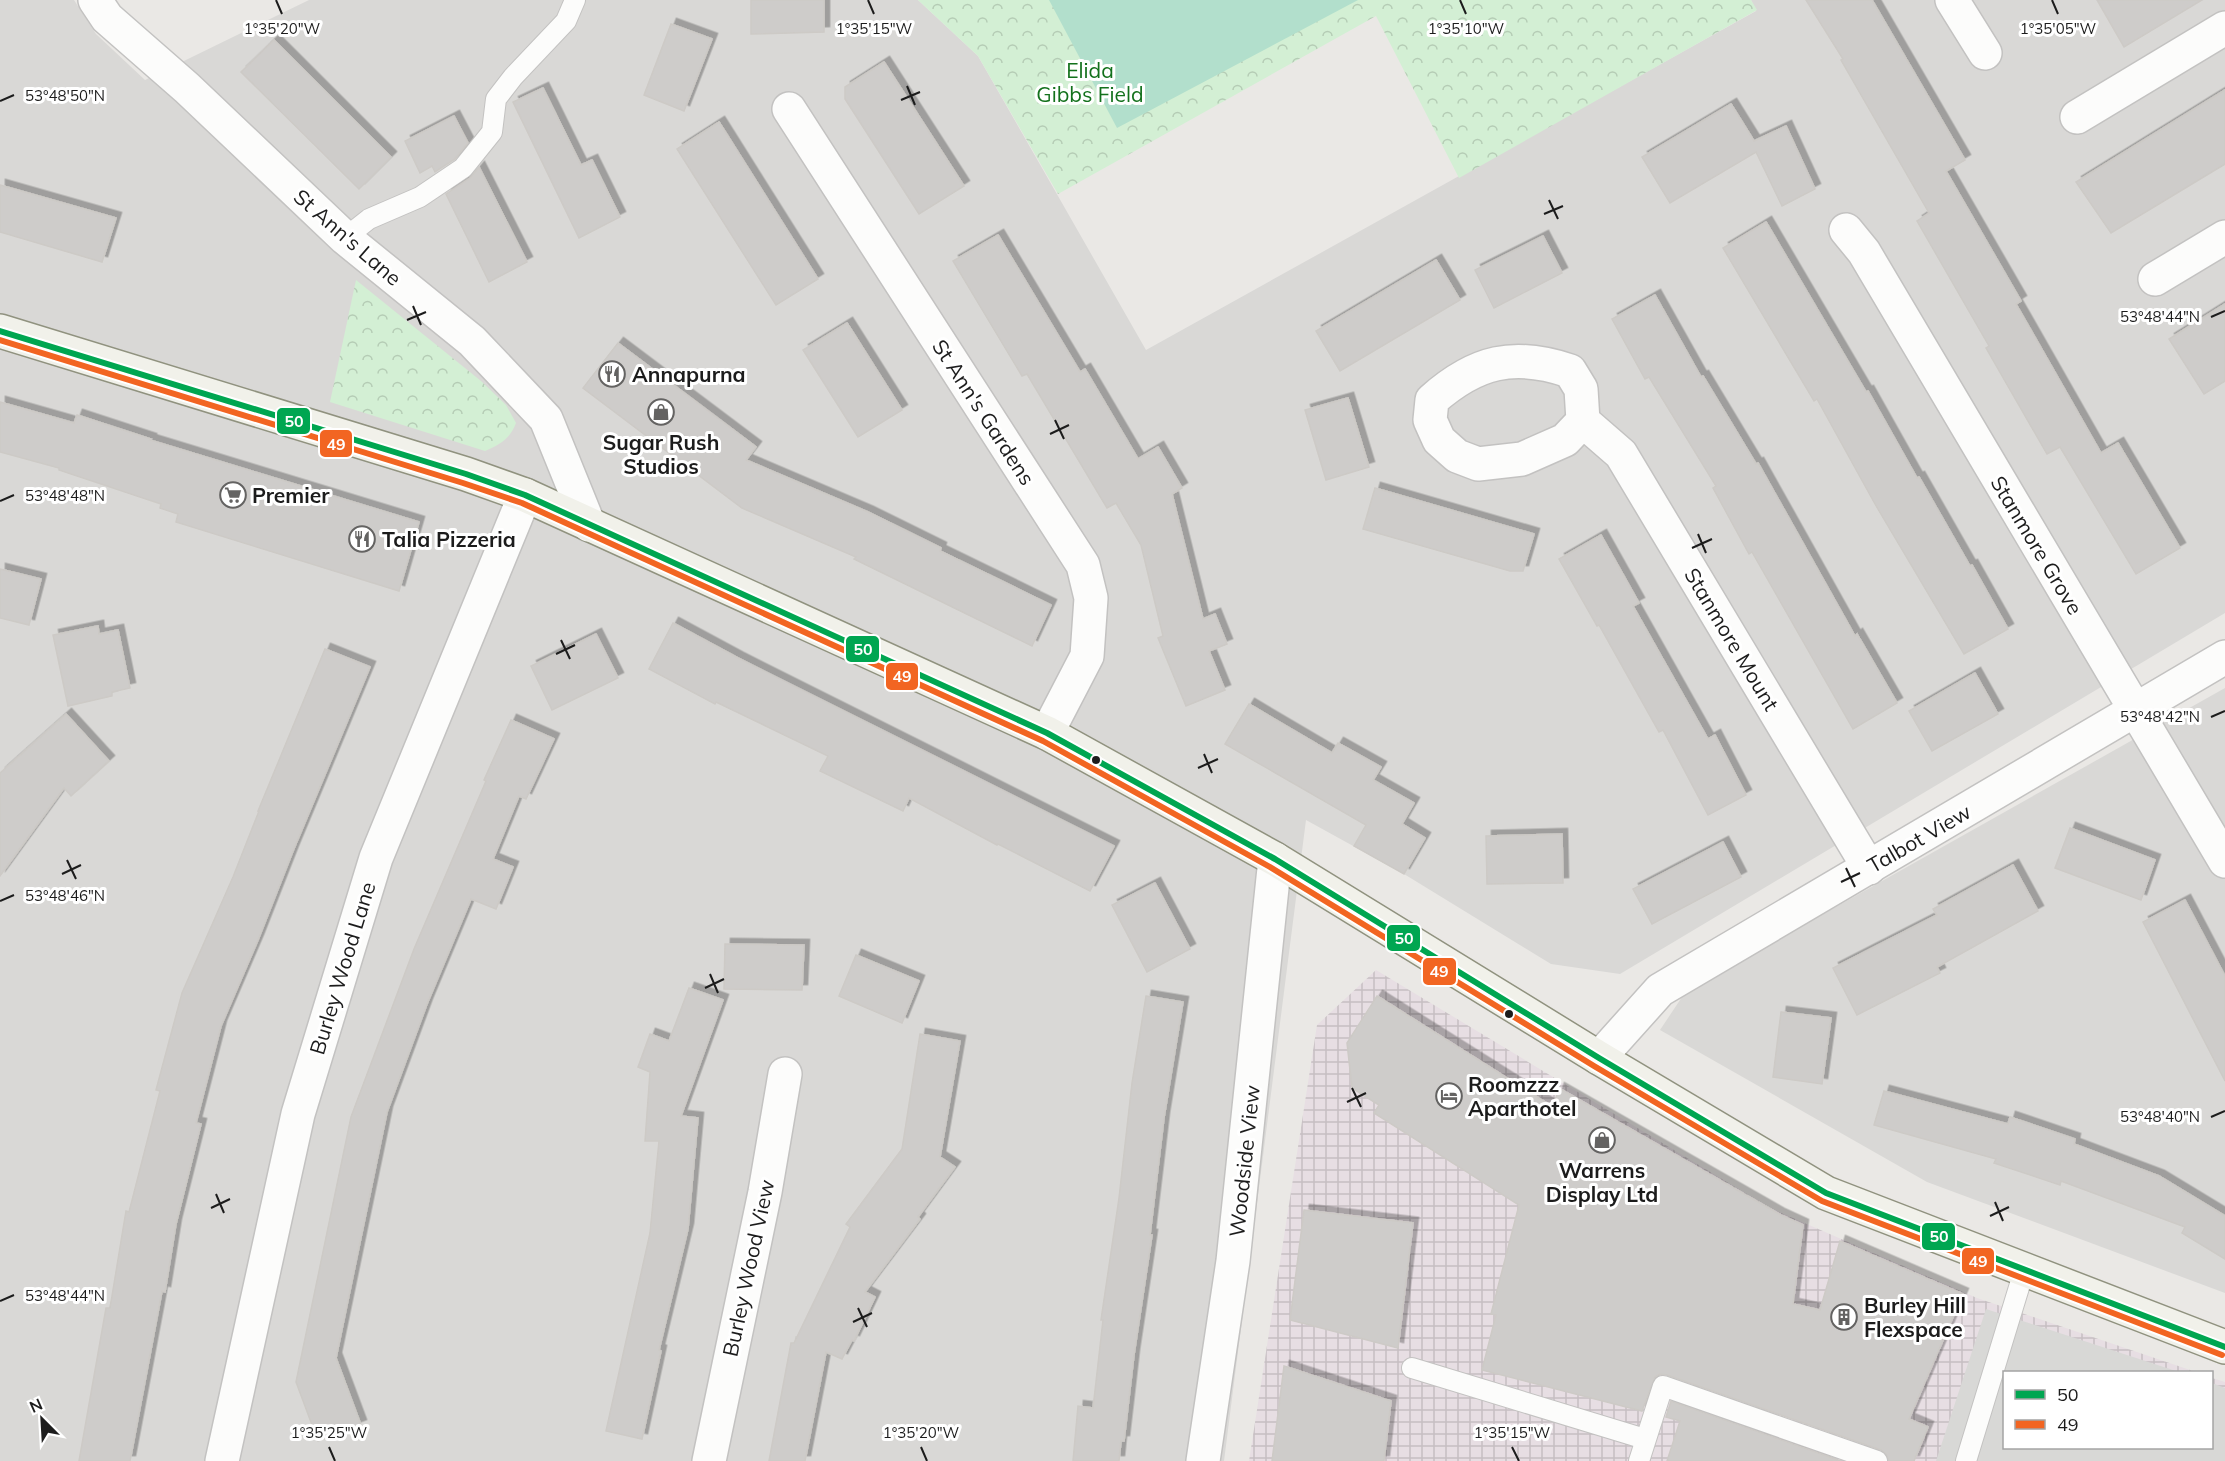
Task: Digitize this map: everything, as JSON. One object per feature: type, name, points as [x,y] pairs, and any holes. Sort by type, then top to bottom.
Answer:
[{"type":"street","name":"St Ann's Lane","points":[[95,0],[107,18],[187,88],[345,238],[472,341],[546,419],[589,525]]},
{"type":"street","points":[[1952,0],[1985,54]]},
{"type":"street","points":[[2077,117],[2225,28]]},
{"type":"street","name":"St Ann's Gardens","points":[[789,109],[1083,565],[1091,598],[1087,656],[1047,733]]},
{"type":"street","name":"Stanmore Grove","points":[[1846,230],[1864,252],[2225,861]]},
{"type":"street","points":[[2155,279],[2225,237]]},
{"type":"street","points":[[0,331],[466,474],[525,495],[1047,733],[1275,859],[1599,1058],[1826,1193],[2225,1347]]},
{"type":"street","name":"Stanmore Mount","points":[[1583,421],[1621,454],[1869,868]]},
{"type":"street","name":"Burley Wood Lane","points":[[222,1461],[298,1114],[376,858],[525,495]]},
{"type":"street","name":"Talbot View","points":[[1599,1058],[1660,990],[2225,657]]},
{"type":"street","name":"Woodside View","points":[[1203,1461],[1233,1261],[1275,859]]},
{"type":"street","name":"Burley Wood View","points":[[709,1461],[765,1192],[785,1074]]},
{"type":"lane","points":[[345,238],[369,219],[420,197],[464,168],[492,132],[496,99],[566,21],[575,0]]},
{"type":"lane","points":[[1966,1461],[2024,1271]]},
{"type":"lane","points":[[1413,1368],[1645,1440]]},
{"type":"lane","points":[[1639,1461],[1663,1386],[1877,1461]]},
{"type":"shaded area","points":[[0,0],[74,0],[96,34],[145,80],[309,0],[918,0],[978,56],[1146,350],[1756,11],[1751,0],[2225,0],[2225,613],[1620,974],[1551,964],[1404,874],[1306,820],[1224,1461],[0,1461]]},
{"type":"shaded area","points":[[2225,688],[2225,1293],[1927,1182],[1660,1030],[1682,997],[1736,963]]},
{"type":"shaded area","points":[[1376,970],[1770,1208],[1977,1298],[2193,1371],[2003,1371],[2003,1449],[2213,1449],[2213,1378],[2225,1382],[2225,1461],[1249,1461],[1317,1025]]},
{"type":"shaded area","points":[[1986,1309],[2176,1371],[2003,1371],[2003,1449],[2213,1449],[2213,1383],[2225,1388],[2225,1461],[1936,1461]]},
{"type":"green space","name":"Elida Gibbs Field","points":[[918,0],[1751,0],[1757,10],[1459,178],[1376,16],[1058,194],[978,56]]},
{"type":"green space","points":[[1049,0],[1358,0],[1117,128]]},
{"type":"green space","points":[[356,280],[481,381],[506,405],[516,423],[508,437],[485,451],[330,402]]},
{"type":"building","points":[[751,0],[824,0],[824,32],[751,34]]},
{"type":"building","points":[[1806,0],[1872,0],[1965,160],[1946,171],[2021,301],[2016,304],[2101,453],[2118,443],[2180,548],[2136,574],[2060,447],[2047,454],[1986,348],[1989,346],[1917,221],[1929,213],[1841,60],[1843,59]]},
{"type":"building","points":[[2097,0],[2202,0],[2124,47]]},
{"type":"building","points":[[671,24],[712,39],[684,111],[644,95]]},
{"type":"building","points":[[274,40],[391,157],[359,189],[241,72]]},
{"type":"building","points":[[884,62],[964,186],[919,214],[845,99],[845,87]]},
{"type":"building","points":[[543,88],[581,165],[592,160],[620,217],[579,238],[513,102]]},
{"type":"building","points":[[2225,90],[2225,164],[2111,233],[2076,182]]},
{"type":"building","points":[[1731,104],[1754,141],[1786,126],[1815,189],[1782,206],[1756,152],[1670,203],[1642,157]]},
{"type":"building","points":[[454,116],[468,143],[455,159],[435,172],[432,166],[420,173],[405,141]]},
{"type":"building","points":[[719,122],[818,279],[776,305],[677,149]]},
{"type":"building","points":[[479,167],[527,262],[489,282],[446,194],[470,178]]},
{"type":"building","points":[[0,185],[116,218],[102,262],[0,232]]},
{"type":"building","points":[[1766,222],[2008,629],[1964,654],[1875,504],[1817,399],[1814,401],[1723,248]]},
{"type":"building","points":[[998,235],[1080,372],[1085,369],[1138,459],[1158,447],[1182,488],[1172,494],[1203,619],[1215,614],[1227,644],[1209,651],[1225,690],[1186,706],[1158,638],[1163,636],[1141,545],[1116,503],[1107,508],[1027,374],[1022,376],[953,261]]},
{"type":"building","points":[[1543,236],[1562,273],[1494,308],[1475,270]]},
{"type":"building","points":[[1436,260],[1460,300],[1340,371],[1316,331]]},
{"type":"building","points":[[1655,295],[1701,377],[1703,376],[1756,464],[1758,463],[1855,636],[1857,634],[1897,703],[1853,729],[1752,552],[1749,554],[1713,488],[1716,486],[1649,377],[1645,379],[1612,319]]},
{"type":"building","points":[[2225,304],[2225,381],[2204,394],[2169,339]]},
{"type":"building","points":[[847,323],[902,410],[858,437],[803,350]]},
{"type":"building","points":[[618,343],[756,447],[746,460],[868,512],[941,548],[940,551],[1051,605],[1032,646],[854,559],[856,557],[742,508],[583,388]]},
{"type":"building","points":[[1348,398],[1369,467],[1326,480],[1305,410]]},
{"type":"building","points":[[0,402],[74,423],[77,415],[150,440],[419,522],[399,591],[176,522],[178,514],[160,508],[161,504],[59,470],[59,468],[0,452]]},
{"type":"building","points":[[1375,488],[1534,534],[1523,571],[1510,571],[1363,529]]},
{"type":"building","points":[[1601,535],[1639,603],[1633,606],[1708,739],[1715,735],[1746,795],[1708,815],[1663,730],[1659,732],[1559,559]]},
{"type":"building","points":[[0,569],[41,579],[29,625],[0,618]]},
{"type":"building","points":[[673,623],[738,658],[1114,846],[1090,891],[909,798],[903,811],[820,771],[828,756],[716,702],[715,704],[649,669]]},
{"type":"building","points":[[98,626],[99,634],[118,630],[130,688],[112,692],[112,696],[68,706],[53,635]]},
{"type":"building","points":[[596,634],[618,678],[552,710],[531,666]]},
{"type":"building","points":[[325,649],[370,667],[221,1026],[196,1123],[201,1124],[176,1224],[165,1292],[162,1291],[130,1461],[79,1461],[106,1308],[110,1308],[126,1211],[129,1212],[160,1091],[156,1090],[182,993],[233,877]]},
{"type":"building","points":[[1975,673],[1998,714],[1932,751],[1909,711]]},
{"type":"building","points":[[1249,704],[1332,753],[1338,743],[1381,767],[1373,780],[1414,803],[1402,824],[1425,838],[1404,874],[1354,846],[1366,825],[1225,744]]},
{"type":"building","points":[[66,714],[109,761],[71,796],[64,788],[0,876],[0,773]]},
{"type":"building","points":[[511,720],[554,739],[526,799],[519,796],[493,859],[513,867],[496,909],[471,899],[427,1004],[387,1112],[336,1358],[361,1425],[318,1441],[296,1382],[351,1117],[414,949]]},
{"type":"building","points":[[2070,828],[2155,860],[2141,900],[2055,868]]},
{"type":"building","points":[[1562,834],[1563,883],[1487,884],[1486,836]]},
{"type":"building","points":[[1723,842],[1741,877],[1652,924],[1633,889]]},
{"type":"building","points":[[2013,865],[2038,911],[1937,967],[1940,973],[1857,1015],[1833,968],[1937,915],[1933,909]]},
{"type":"building","points":[[1155,883],[1190,949],[1147,972],[1112,905]]},
{"type":"building","points":[[2185,900],[2225,976],[2225,1081],[2143,922]]},
{"type":"building","points":[[725,944],[804,945],[802,990],[724,989]]},
{"type":"building","points":[[856,955],[919,981],[902,1023],[839,996]]},
{"type":"building","points":[[689,988],[723,1000],[681,1116],[698,1118],[688,1229],[659,1350],[661,1351],[642,1439],[606,1431],[650,1233],[659,1141],[645,1141],[650,1072],[638,1067],[650,1034],[669,1041]]},
{"type":"building","points":[[1146,996],[1183,1002],[1164,1118],[1150,1235],[1152,1235],[1124,1441],[1121,1441],[1119,1461],[1073,1461],[1078,1406],[1093,1408],[1103,1320],[1101,1320],[1119,1198],[1132,1083]]},
{"type":"building","points":[[1377,996],[1553,1107],[1559,1088],[1779,1214],[1803,1225],[1793,1304],[1820,1310],[1840,1241],[1963,1294],[1909,1419],[1928,1427],[1914,1461],[1889,1461],[1881,1450],[1667,1375],[1660,1374],[1655,1377],[1642,1411],[1482,1370],[1496,1315],[1491,1314],[1519,1205],[1374,1113],[1379,1105],[1352,1088],[1347,1043]]},
{"type":"building","points":[[1781,1012],[1831,1018],[1822,1084],[1773,1077]]},
{"type":"building","points":[[920,1034],[960,1041],[940,1157],[955,1167],[918,1217],[920,1219],[865,1292],[875,1297],[854,1341],[852,1340],[842,1359],[826,1352],[805,1461],[769,1461],[791,1343],[794,1343],[850,1227],[846,1224],[902,1149]]},
{"type":"building","points":[[1884,1091],[2008,1124],[2010,1117],[2075,1139],[2074,1144],[2159,1176],[2225,1216],[2225,1259],[2182,1233],[2185,1227],[2061,1181],[2060,1185],[1994,1163],[1996,1159],[1874,1125]]},
{"type":"building","points":[[1304,1210],[1413,1223],[1398,1348],[1290,1320]]},
{"type":"building","points":[[1284,1366],[1391,1401],[1384,1461],[1272,1461]]},
{"type":"building","points":[[1671,1401],[1841,1461],[1667,1461],[1680,1421],[1666,1417]]},
{"type":"transit line","name":"50","points":[[0,331],[466,474],[525,495],[1047,733],[1275,859],[1599,1058],[1826,1193],[2225,1347]]},
{"type":"transit line","name":"49","points":[[0,340],[522,503],[1043,741],[1270,867],[1594,1066],[1822,1201],[2222,1355]]},
{"type":"place","name":"Annapurna","points":[[612,374]]},
{"type":"place","name":"Sugar Rush Studios","points":[[661,412]]},
{"type":"place","name":"Premier","points":[[233,495]]},
{"type":"place","name":"Talia Pizzeria","points":[[362,539]]},
{"type":"place","name":"Roomzzz Aparthotel","points":[[1449,1096]]},
{"type":"place","name":"Warrens Display Ltd","points":[[1602,1140]]},
{"type":"place","name":"Burley Hill Flexspace","points":[[1844,1317]]}]
